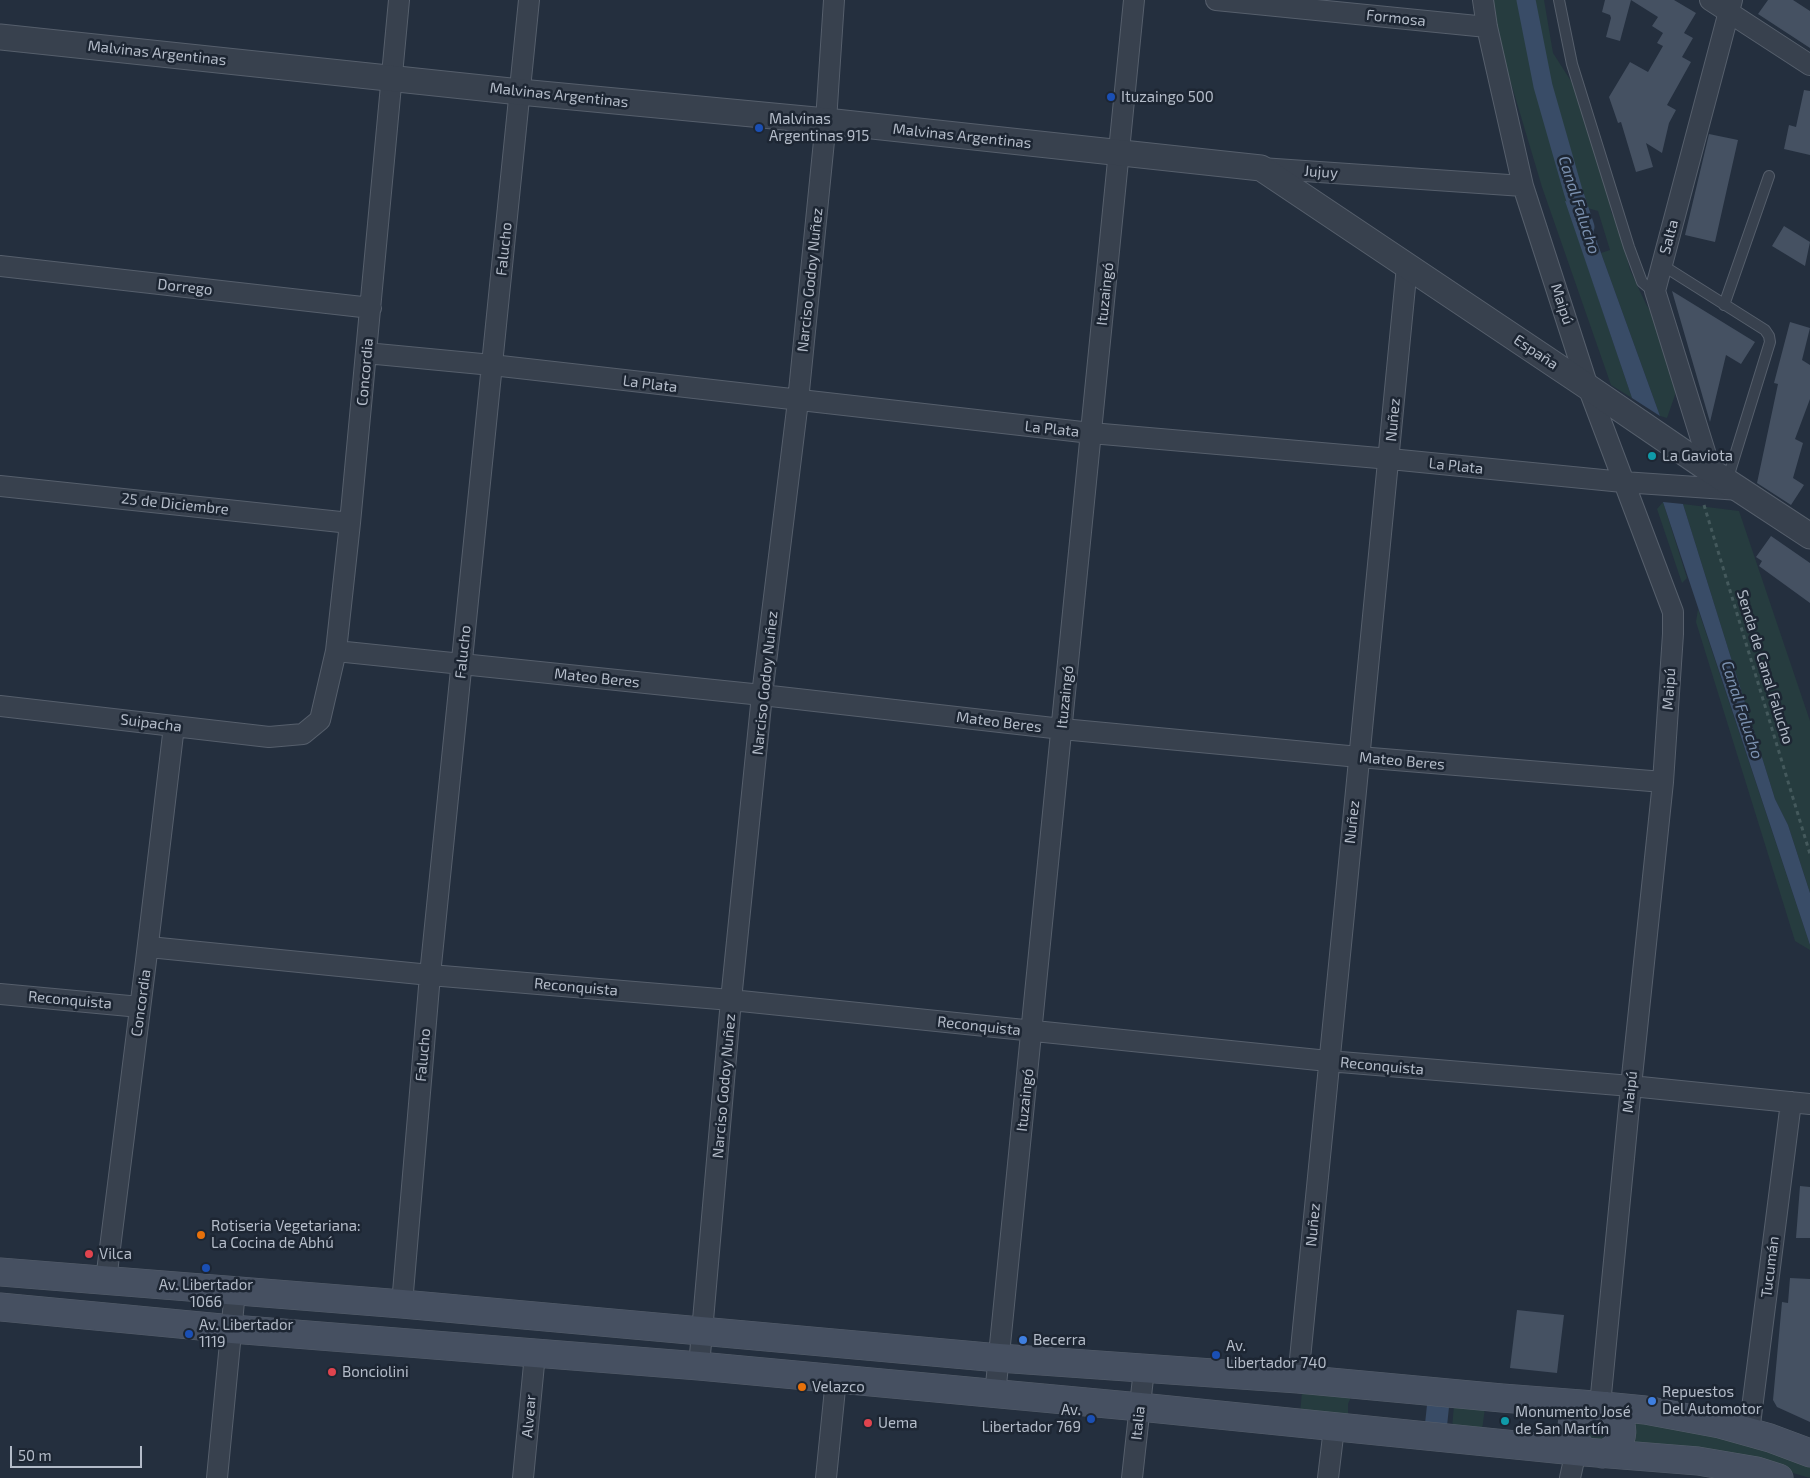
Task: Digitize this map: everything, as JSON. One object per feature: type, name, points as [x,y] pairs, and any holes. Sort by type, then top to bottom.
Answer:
[{"type":"main road","points":[[0,1272],[402,1304],[999,1358],[1298,1379],[1601,1405],[1686,1417],[1749,1432],[1810,1454]]},
{"type":"main road","points":[[0,1307],[232,1330],[699,1366],[1588,1453],[1706,1462],[1757,1471],[1779,1478]]},
{"type":"main road","points":[[1601,1405],[1617,1415],[1622,1425],[1622,1431],[1615,1446],[1588,1453],[1574,1439],[1572,1423],[1582,1410],[1601,1405]]},
{"type":"street","name":"Concordia","points":[[303,734],[320,720],[336,651],[371,308],[399,0]]},
{"type":"street","name":"Falucho","points":[[402,1304],[430,975],[529,0]]},
{"type":"street","name":"Narciso Godoy Nuñez","points":[[699,1366],[731,1000],[762,694],[798,401],[826,121],[834,0]]},
{"type":"street","name":"Ituzaingó","points":[[996,1395],[1134,0]]},
{"type":"street","name":"Formosa","points":[[1216,0],[1487,27]]},
{"type":"street","name":"Maipú","points":[[1483,0],[1487,27],[1523,186],[1588,387],[1673,612],[1663,782],[1631,1086],[1601,1405]]},
{"type":"street","points":[[1710,0],[1731,6],[1810,65]]},
{"type":"street","name":"Salta","points":[[1655,291],[1731,6]]},
{"type":"street","name":"Malvinas Argentinas","points":[[0,37],[520,92],[826,121],[1119,152]]},
{"type":"street","name":"Jujuy","points":[[1119,152],[1261,168],[1523,186]]},
{"type":"street","name":"España","points":[[1261,168],[1588,387],[1719,483],[1810,536]]},
{"type":"street","name":"Dorrego","points":[[0,266],[371,308]]},
{"type":"street","name":"Nuñez","points":[[1298,1379],[1328,1061],[1390,459],[1407,266]]},
{"type":"street","points":[[1655,291],[1719,483]]},
{"type":"street","name":"La Plata","points":[[366,353],[492,365],[1091,433],[1390,459],[1623,482],[1719,483]]},
{"type":"street","name":"25 de Diciembre","points":[[0,486],[350,523]]},
{"type":"street","name":"Mateo Beres","points":[[336,651],[762,694],[1062,729],[1359,757],[1663,782]]},
{"type":"street","name":"Suipacha","points":[[0,706],[269,737],[303,734]]},
{"type":"street","name":"Concordia","points":[[106,1280],[174,726]]},
{"type":"street","name":"Reconquista","points":[[148,947],[430,975],[731,1000],[1328,1061],[1631,1086],[1801,1103]]},
{"type":"street","name":"Reconquista","points":[[0,994],[140,1006]]},
{"type":"street","name":"Tucumán","points":[[1749,1432],[1801,1103]]},
{"type":"street","points":[[218,1478],[236,1291]]},
{"type":"street","name":"Alvear","points":[[523,1478],[535,1354]]},
{"type":"street","name":"Italia","points":[[1132,1478],[1144,1369]]},
{"type":"street","points":[[826,1478],[836,1379]]},
{"type":"street","points":[[1328,1478],[1334,1428]]},
{"type":"street","points":[[1570,1478],[1588,1453]]},
{"type":"lane","points":[[1559,0],[1572,64],[1629,247],[1642,282],[1655,291]]},
{"type":"lane","points":[[1724,305],[1769,176]]},
{"type":"lane","points":[[1662,265],[1765,330],[1769,336],[1770,342],[1719,483]]},
{"type":"path","name":"Senda de Canal Falucho","points":[[1719,483],[1810,854]]},
{"type":"green space","points":[[1490,0],[1544,0],[1553,53],[1571,81],[1583,109],[1608,189],[1611,212],[1620,230],[1630,270],[1646,304],[1662,331],[1676,374],[1675,395],[1667,418],[1660,416],[1601,253],[1610,250],[1598,211],[1566,202],[1632,398],[1611,385],[1542,187],[1508,73]]},
{"type":"green space","points":[[1663,502],[1687,578],[1682,583],[1657,509]]},
{"type":"green space","points":[[1683,504],[1739,511],[1810,721],[1810,893],[1788,825],[1775,799]]},
{"type":"green space","points":[[1698,609],[1810,945],[1810,950],[1795,941],[1696,622]]},
{"type":"green space","points":[[1303,1380],[1351,1397],[1348,1404],[1348,1416],[1299,1425]]},
{"type":"green space","points":[[1454,1405],[1485,1408],[1482,1430],[1452,1428]]},
{"type":"green space","points":[[1628,1419],[1705,1427],[1810,1465],[1810,1478],[1752,1461],[1622,1448]]},
{"type":"green space","points":[[1593,1422],[1601,1422],[1606,1427],[1604,1438],[1593,1440],[1588,1435],[1588,1427]]},
{"type":"water","points":[[1565,201],[1584,206],[1660,416],[1632,398]]},
{"type":"water","points":[[1663,502],[1683,504],[1775,799],[1788,825],[1810,893],[1810,945]]},
{"type":"water","points":[[1427,1405],[1449,1407],[1447,1426],[1425,1424]]},
{"type":"building","points":[[1605,0],[1631,0],[1620,41],[1606,37],[1611,18],[1610,15],[1602,12]]},
{"type":"building","points":[[1631,0],[1674,0],[1696,13],[1684,33],[1693,38],[1682,57],[1691,62],[1667,105],[1676,110],[1669,123],[1662,153],[1646,143],[1653,167],[1636,172],[1621,122],[1618,123],[1609,97],[1630,62],[1648,72],[1663,46],[1657,43],[1663,33],[1652,26],[1658,17]]},
{"type":"building","points":[[1768,0],[1793,0],[1810,11],[1810,48],[1758,14]]},
{"type":"building","points":[[1804,90],[1810,91],[1810,155],[1784,149],[1789,125],[1796,127]]},
{"type":"building","points":[[1709,134],[1738,140],[1715,242],[1685,235]]},
{"type":"building","points":[[1784,226],[1810,242],[1805,266],[1772,246]]},
{"type":"building","points":[[1672,291],[1755,342],[1741,364],[1726,355],[1710,422]]},
{"type":"building","points":[[1790,322],[1810,328],[1802,360],[1810,365],[1810,399],[1795,439],[1803,443],[1793,478],[1804,485],[1791,505],[1757,483],[1778,384],[1774,383]]},
{"type":"building","points":[[1771,536],[1810,563],[1810,603],[1759,566],[1762,561],[1756,557]]},
{"type":"building","points":[[1800,1186],[1810,1187],[1810,1238],[1796,1238]]},
{"type":"building","points":[[1790,1278],[1810,1279],[1810,1422],[1777,1407],[1773,1400],[1782,1302],[1788,1303]]},
{"type":"building","points":[[1517,1310],[1564,1315],[1557,1373],[1510,1368]]},
{"type":"waterway","name":"Canal Falucho","points":[[1526,0],[1543,86],[1585,227]]},
{"type":"place","name":"Ituzaingo 500","points":[[1111,97]]},
{"type":"place","name":"Malvinas Argentinas 915","points":[[759,128]]},
{"type":"place","name":"La Gaviota","points":[[1652,456]]},
{"type":"place","name":"Rotiseria Vegetariana: La Cocina de Abhú","points":[[201,1235]]},
{"type":"place","name":"Vilca","points":[[89,1254]]},
{"type":"place","name":"Av. Libertador 1066","points":[[206,1268]]},
{"type":"place","name":"Av. Libertador 1119","points":[[189,1334]]},
{"type":"place","name":"Becerra","points":[[1023,1340]]},
{"type":"place","name":"Av. Libertador 740","points":[[1216,1355]]},
{"type":"place","name":"Bonciolini","points":[[332,1372]]},
{"type":"place","name":"Velazco","points":[[802,1387]]},
{"type":"place","name":"Repuestos Del Automotor","points":[[1652,1401]]},
{"type":"place","name":"Av. Libertador 769","points":[[1091,1419]]},
{"type":"place","name":"Monumento José de San Martín","points":[[1505,1421]]},
{"type":"place","name":"Uema","points":[[868,1423]]}]
